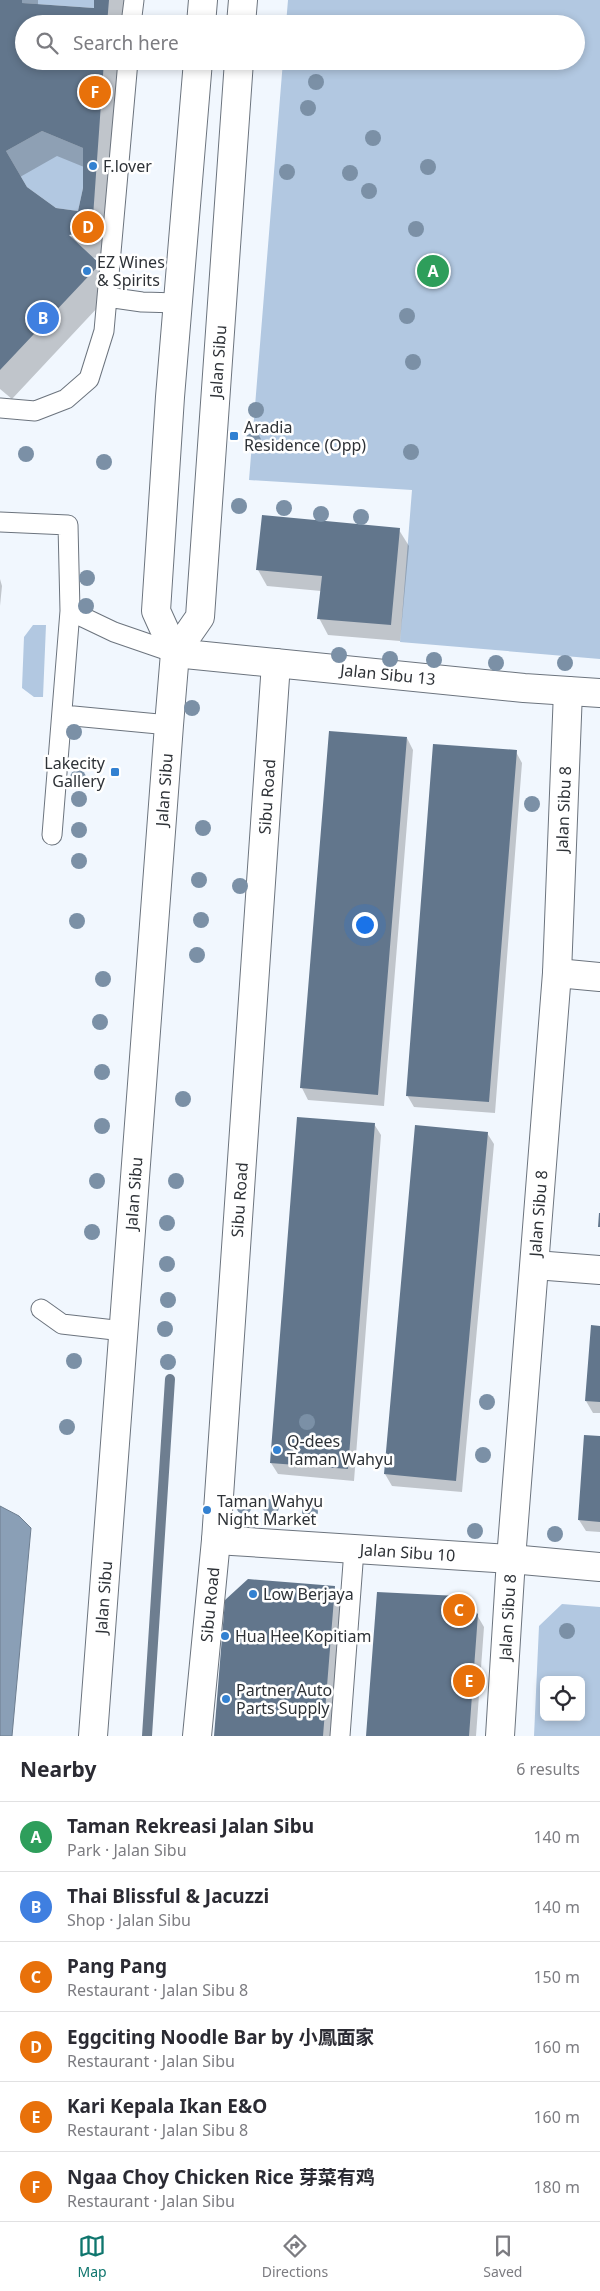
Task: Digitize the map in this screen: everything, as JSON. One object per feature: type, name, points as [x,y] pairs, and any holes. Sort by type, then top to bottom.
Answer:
[{"type":"street","points":[[202,15],[203,0]]},
{"type":"street","points":[[242,15],[243,0]]},
{"type":"street","name":"Jalan Sibu","points":[[93,1736],[175,653],[156,611],[197,70]]},
{"type":"street","name":"Jalan Sibu","points":[[175,653],[200,617],[238,70]]},
{"type":"street","name":"Jalan Sibu 13","points":[[175,653],[600,693]]},
{"type":"street","name":"Sibu Road","points":[[197,1736],[216,1540],[276,663]]},
{"type":"street","name":"Jalan Sibu 8","points":[[500,1736],[511,1558],[557,973],[568,691]]},
{"type":"street","points":[[557,973],[600,977]]},
{"type":"street","points":[[535,1265],[600,1270]]},
{"type":"street","name":"Jalan Sibu 10","points":[[216,1540],[354,1550],[511,1558],[600,1567]]},
{"type":"lane","points":[[133,15],[134,0]]},
{"type":"lane","points":[[0,408],[35,411],[66,399],[89,379],[104,331],[127,70]]},
{"type":"lane","points":[[108,298],[142,302],[178,303]]},
{"type":"lane","points":[[0,522],[68,525],[70,611],[52,835]]},
{"type":"lane","points":[[70,611],[114,632],[175,653]]},
{"type":"lane","points":[[63,714],[169,724]]},
{"type":"lane","points":[[41,1309],[62,1324],[123,1331]]},
{"type":"lane","points":[[340,1736],[354,1550]]},
{"type":"shaded area","points":[[22,0],[94,0],[94,8],[22,3]]},
{"type":"shaded area","points":[[288,0],[600,0],[600,659],[400,642],[412,490],[249,480],[282,70],[585,70],[585,15],[287,15]]},
{"type":"shaded area","points":[[42,131],[83,148],[83,188],[78,211],[56,208],[27,187],[6,151]]},
{"type":"shaded area","points":[[33,625],[46,625],[43,697],[34,697],[22,688],[24,637]]},
{"type":"shaded area","points":[[0,1506],[19,1516],[31,1528],[12,1736],[0,1736]]},
{"type":"shaded area","points":[[562,1604],[600,1607],[600,1736],[534,1736],[539,1626]]},
{"type":"building","points":[[0,0],[22,0],[22,3],[94,8],[94,0],[109,0],[108,15],[15,15],[15,70],[103,70],[92,231],[69,235],[100,264],[0,370]],"holes":[[[42,131],[83,148],[83,188],[78,211],[56,208],[27,187],[6,151]]]},
{"type":"building","points":[[262,515],[400,528],[391,625],[317,619],[322,576],[256,570]]},
{"type":"building","points":[[329,731],[407,737],[378,1095],[300,1088]]},
{"type":"building","points":[[433,744],[517,750],[489,1102],[406,1096]]},
{"type":"building","points":[[297,1117],[375,1123],[348,1469],[270,1463]]},
{"type":"building","points":[[415,1125],[488,1132],[456,1481],[384,1474]]},
{"type":"building","points":[[599,1213],[600,1227],[598,1227]]},
{"type":"building","points":[[591,1325],[600,1326],[600,1402],[585,1401]]},
{"type":"building","points":[[584,1435],[600,1436],[600,1522],[578,1520]]},
{"type":"building","points":[[248,1579],[335,1586],[323,1736],[214,1736],[225,1600]]},
{"type":"building","points":[[377,1592],[458,1596],[478,1614],[469,1736],[366,1736]]},
{"type":"waterway","points":[[147,1736],[170,1379]]},
{"type":"place","name":"Ngaa Choy Chicken Rice 芽菜有鸡","points":[[95,92]]},
{"type":"place","name":"F.lover","points":[[93,166]]},
{"type":"place","name":"Eggciting Noodle Bar by 小鳳面家","points":[[88,227]]},
{"type":"place","name":"EZ Wines & Spirits","points":[[87,271]]},
{"type":"place","name":"Taman Rekreasi Jalan Sibu","points":[[433,271]]},
{"type":"place","name":"Thai Blissful & Jacuzzi","points":[[43,318]]},
{"type":"place","name":"Aradia Residence (Opp)","points":[[234,436]]},
{"type":"place","name":"Lakecity Gallery","points":[[115,772]]},
{"type":"place","name":"Q-dees Taman Wahyu","points":[[277,1450]]},
{"type":"place","name":"Taman Wahyu Night Market","points":[[207,1510]]},
{"type":"place","name":"Low Berjaya","points":[[253,1594]]},
{"type":"place","name":"Pang Pang","points":[[459,1610]]},
{"type":"place","name":"Hua Hee Kopitiam","points":[[225,1636]]},
{"type":"place","name":"Kari Kepala Ikan E&O","points":[[469,1681]]},
{"type":"place","name":"Partner Auto Parts Supply","points":[[226,1699]]}]
